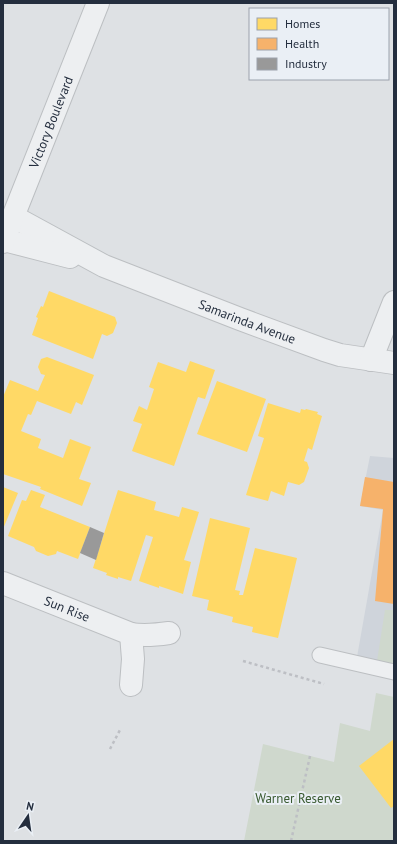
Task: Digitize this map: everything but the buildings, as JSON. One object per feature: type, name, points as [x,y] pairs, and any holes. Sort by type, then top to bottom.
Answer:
[{"type":"street","name":"Victory Boulevard","points":[[3,241],[14,217],[98,3]]},
{"type":"street","name":"Samarinda Avenue","points":[[14,217],[104,266]]},
{"type":"street","name":"Samarinda Avenue","points":[[3,241],[104,266],[340,355],[394,363]]},
{"type":"street","points":[[371,360],[394,302]]},
{"type":"street","name":"Sun Rise","points":[[3,583],[131,634],[153,636],[169,633]]},
{"type":"street","points":[[131,634],[133,659],[131,685]]},
{"type":"lane","points":[[320,655],[394,672]]},
{"type":"path","points":[[243,660],[324,684]]},
{"type":"path","points":[[110,749],[121,728]]},
{"type":"path","points":[[291,841],[310,756]]},
{"type":"shaded area","points":[[370,456],[394,458],[394,665],[357,657],[383,510],[360,506]]},
{"type":"green space","points":[[385,610],[394,610],[394,665],[377,661]]},
{"type":"green space","name":"Warner Reserve","points":[[376,693],[394,697],[394,841],[244,841],[263,744],[334,762],[340,723],[370,731]]}]
